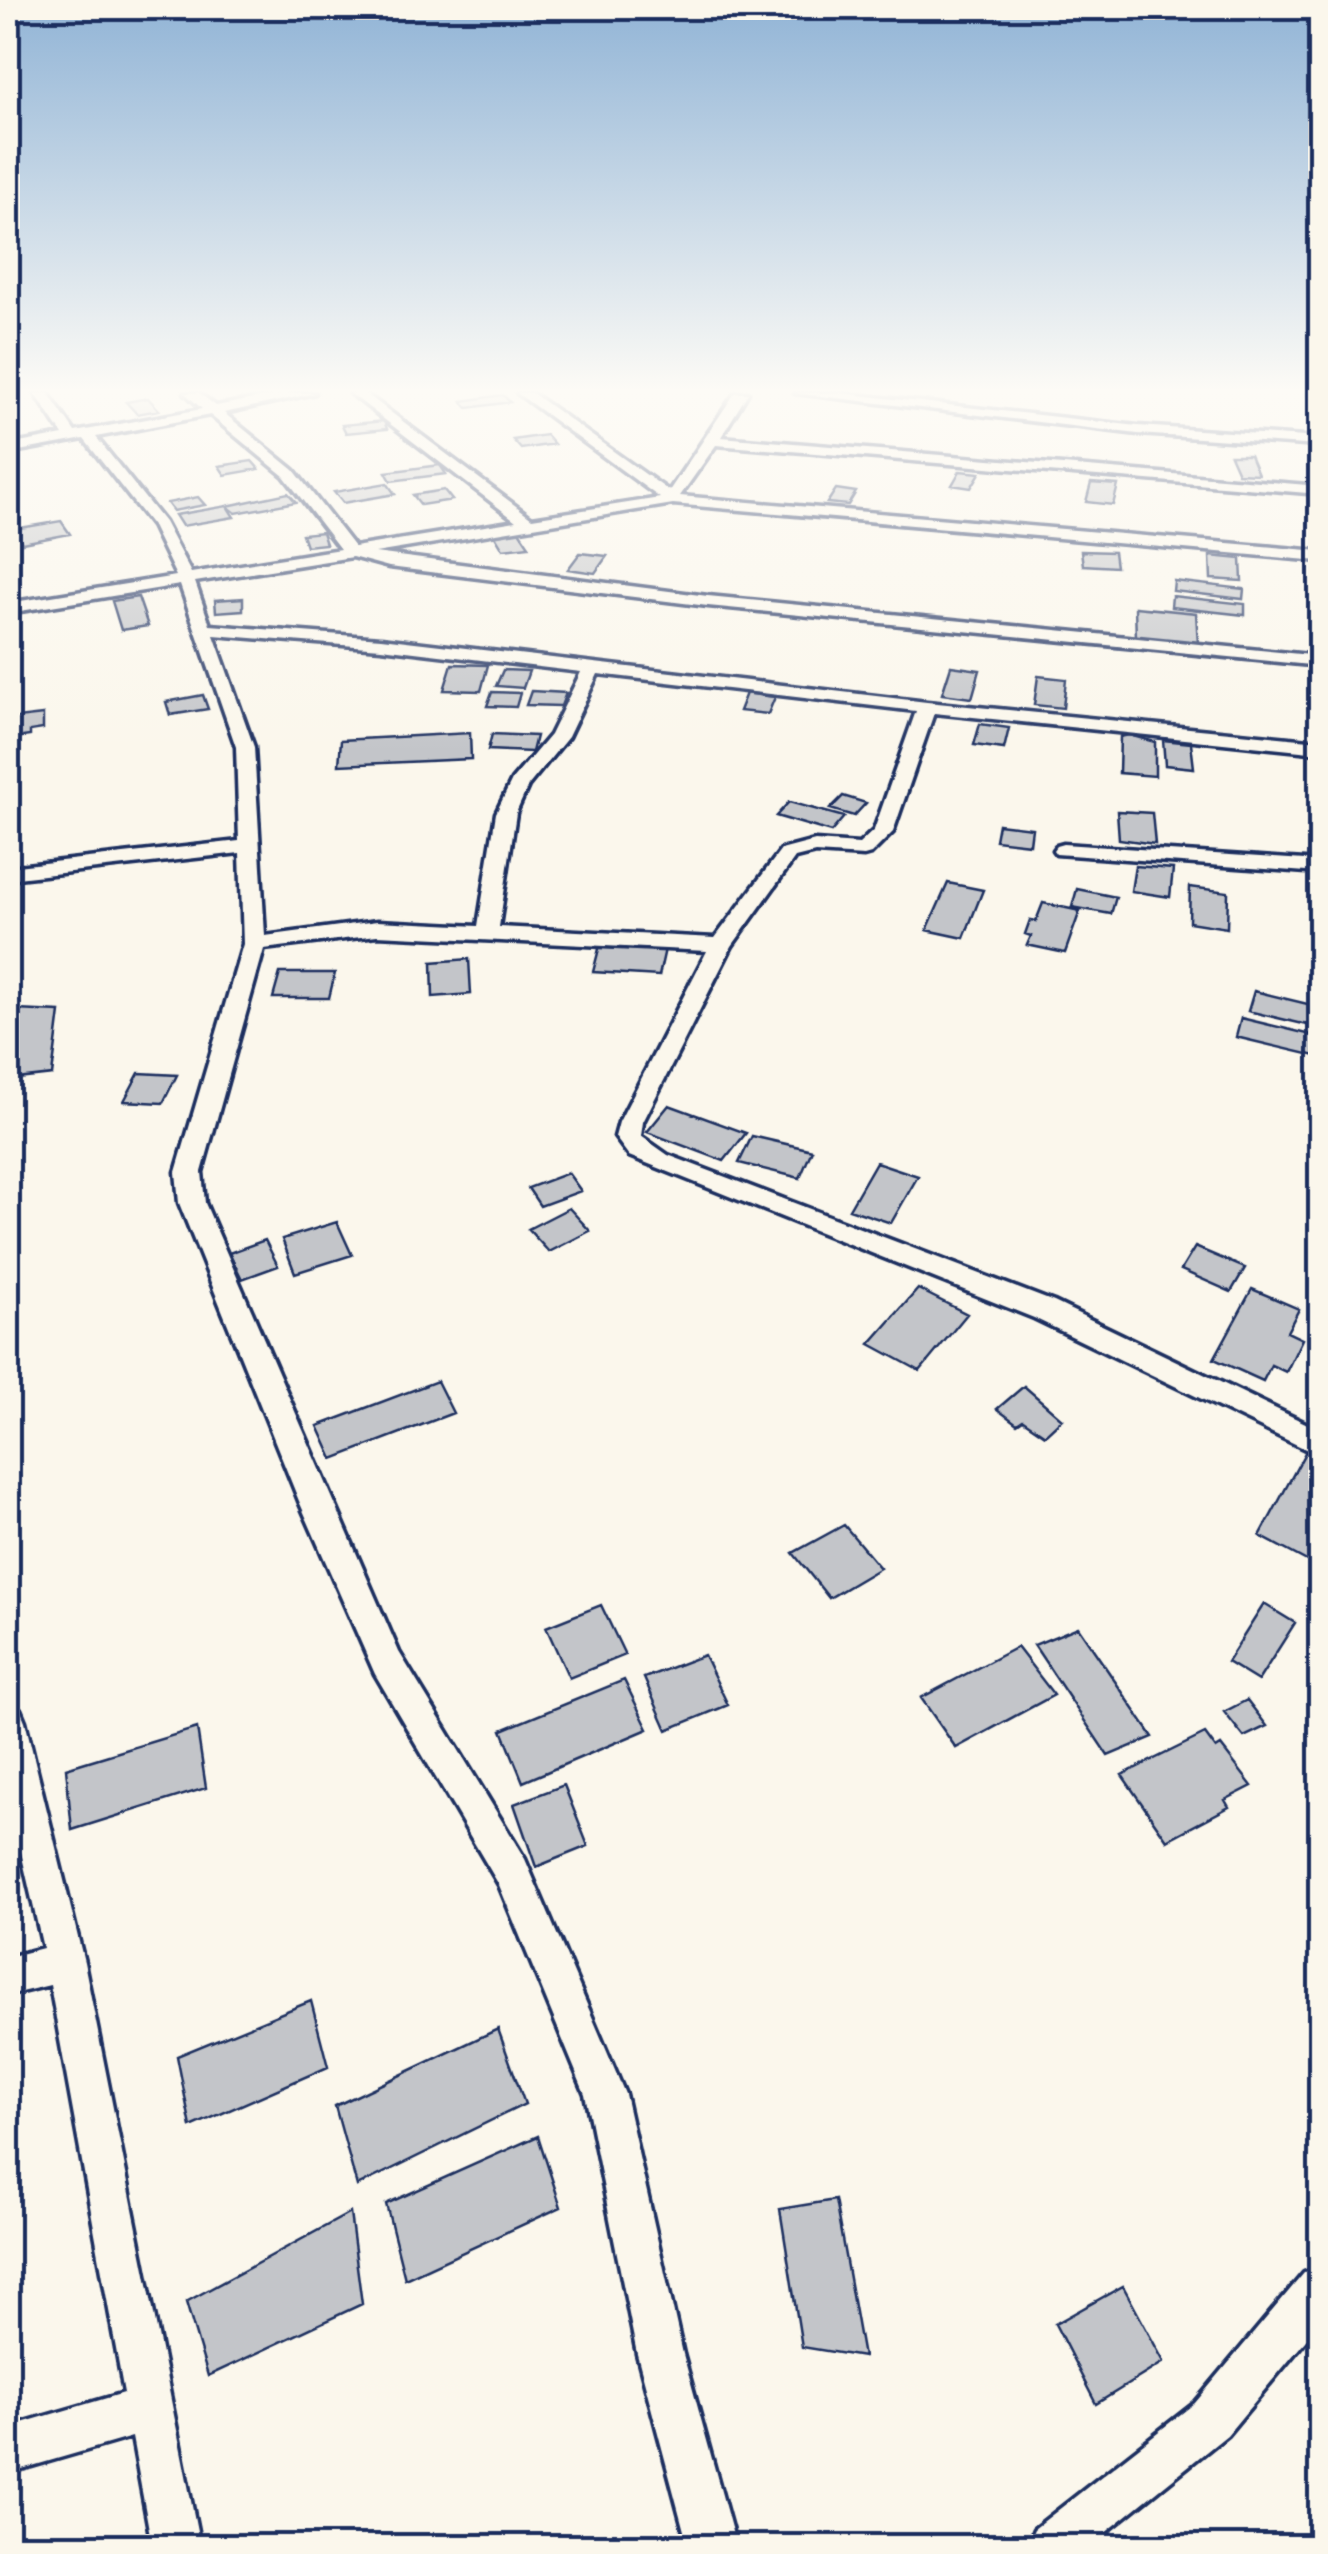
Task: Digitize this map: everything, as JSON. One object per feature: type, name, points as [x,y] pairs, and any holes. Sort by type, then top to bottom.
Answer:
[{"type":"street","points":[[148,512],[160,525],[186,580],[244,747],[251,846],[254,944],[190,1172],[192,1203],[315,1501],[387,1663],[512,1872],[604,2094],[660,2354],[712,2546]]},
{"type":"street","points":[[319,512],[349,552],[413,567],[708,601],[1320,661]]},
{"type":"street","points":[[514,512],[527,522]]},
{"type":"street","points":[[8,586],[13,607],[589,512]]},
{"type":"street","points":[[822,512],[1320,556]]},
{"type":"street","points":[[202,629],[381,643],[926,707],[1320,747]]},
{"type":"street","points":[[488,931],[506,813],[519,784],[559,737],[592,667]]},
{"type":"street","points":[[926,707],[883,832],[864,850],[814,846],[788,854],[721,946],[631,1122],[628,1137],[638,1150],[1044,1310],[1320,1444]]},
{"type":"street","points":[[8,872],[251,846]]},
{"type":"street","points":[[1063,850],[1320,868]]},
{"type":"street","points":[[254,944],[377,928],[721,946]]},
{"type":"street","points":[[8,1721],[65,1962],[176,2546]]},
{"type":"street","points":[[8,1976],[65,1962]]},
{"type":"street","points":[[1051,2546],[1211,2419],[1320,2289]]},
{"type":"street","points":[[8,2450],[150,2409]]},
{"type":"building","points":[[231,512],[234,517],[182,526],[175,515]]},
{"type":"building","points":[[61,521],[70,534],[22,543],[14,529]]},
{"type":"building","points":[[519,531],[529,546],[503,549],[494,534]]},
{"type":"building","points":[[322,532],[326,544],[306,546],[302,534]]},
{"type":"building","points":[[1081,551],[1114,552],[1116,567],[1083,565]]},
{"type":"building","points":[[580,553],[607,556],[595,573],[568,569]]},
{"type":"building","points":[[1210,556],[1241,559],[1242,581],[1211,579]]},
{"type":"building","points":[[1174,581],[1244,589],[1243,599],[1173,591]]},
{"type":"building","points":[[1172,596],[1245,604],[1245,615],[1171,607]]},
{"type":"building","points":[[138,597],[148,626],[121,630],[112,601]]},
{"type":"building","points":[[243,598],[243,610],[216,612],[215,600]]},
{"type":"building","points":[[1135,607],[1196,613],[1198,644],[1136,638]]},
{"type":"building","points":[[452,664],[488,665],[481,691],[444,690]]},
{"type":"building","points":[[951,666],[980,670],[972,698],[942,694]]},
{"type":"building","points":[[503,670],[529,671],[523,688],[496,686]]},
{"type":"building","points":[[1038,676],[1066,679],[1063,708],[1034,705]]},
{"type":"building","points":[[531,691],[566,693],[561,706],[526,705]]},
{"type":"building","points":[[492,692],[520,693],[516,707],[487,706]]},
{"type":"building","points":[[746,693],[775,697],[768,714],[739,711]]},
{"type":"building","points":[[203,695],[208,709],[170,715],[166,702]]},
{"type":"building","points":[[43,715],[43,729],[30,731],[30,736],[8,739],[8,719]]},
{"type":"building","points":[[980,724],[1009,728],[1004,749],[974,745]]},
{"type":"building","points":[[470,733],[471,759],[339,765],[341,740]]},
{"type":"building","points":[[492,734],[536,736],[532,752],[488,750]]},
{"type":"building","points":[[1129,735],[1155,742],[1155,776],[1119,773],[1120,737]]},
{"type":"building","points":[[1163,740],[1191,743],[1194,768],[1165,765]]},
{"type":"building","points":[[843,796],[866,803],[854,816],[830,809]]},
{"type":"building","points":[[789,802],[844,817],[831,832],[776,816]]},
{"type":"building","points":[[1117,811],[1152,813],[1155,844],[1119,839]]},
{"type":"building","points":[[998,824],[1032,828],[1030,844],[995,840]]},
{"type":"building","points":[[1135,866],[1173,869],[1170,897],[1131,891]]},
{"type":"building","points":[[948,883],[983,890],[964,938],[927,930]]},
{"type":"building","points":[[1190,887],[1228,892],[1227,928],[1189,922]]},
{"type":"building","points":[[1077,889],[1116,897],[1111,914],[1072,907]]},
{"type":"building","points":[[1043,903],[1080,911],[1065,953],[1027,945],[1031,936],[1025,934],[1030,920],[1036,921]]},
{"type":"building","points":[[600,945],[665,949],[659,976],[593,972]]},
{"type":"building","points":[[469,959],[471,994],[433,997],[432,962]]},
{"type":"building","points":[[280,973],[335,973],[329,998],[273,998]]},
{"type":"building","points":[[1254,991],[1320,1007],[1320,1028],[1248,1011]]},
{"type":"building","points":[[16,1010],[60,1012],[52,1075],[8,1080]]},
{"type":"building","points":[[1241,1018],[1320,1037],[1320,1057],[1236,1037]]},
{"type":"building","points":[[139,1073],[177,1075],[163,1103],[124,1101]]},
{"type":"building","points":[[669,1105],[746,1133],[724,1161],[647,1132]]},
{"type":"building","points":[[752,1136],[812,1150],[800,1178],[739,1163]]},
{"type":"building","points":[[876,1162],[918,1176],[891,1223],[849,1209]]},
{"type":"building","points":[[568,1173],[581,1191],[540,1206],[528,1188]]},
{"type":"building","points":[[569,1208],[590,1231],[549,1252],[528,1229]]},
{"type":"building","points":[[337,1222],[352,1255],[295,1273],[282,1239]]},
{"type":"building","points":[[265,1240],[278,1266],[242,1279],[229,1253]]},
{"type":"building","points":[[1195,1247],[1245,1268],[1231,1292],[1181,1270]]},
{"type":"building","points":[[918,1289],[967,1314],[920,1371],[870,1344]]},
{"type":"building","points":[[1252,1289],[1299,1309],[1287,1332],[1302,1339],[1286,1372],[1271,1365],[1263,1381],[1214,1359]]},
{"type":"building","points":[[437,1381],[453,1413],[333,1459],[318,1426]]},
{"type":"building","points":[[1024,1386],[1062,1419],[1045,1435],[1023,1420],[1017,1424],[997,1409]]},
{"type":"building","points":[[1307,1449],[1320,1456],[1320,1568],[1260,1536]]},
{"type":"building","points":[[844,1525],[880,1568],[829,1598],[793,1553]]},
{"type":"building","points":[[1264,1604],[1295,1623],[1258,1681],[1227,1662]]},
{"type":"building","points":[[601,1605],[625,1655],[569,1678],[546,1627]]},
{"type":"building","points":[[1078,1627],[1153,1737],[1108,1756],[1034,1645]]},
{"type":"building","points":[[1017,1647],[1054,1695],[956,1748],[921,1698]]},
{"type":"building","points":[[704,1655],[728,1705],[667,1730],[644,1678]]},
{"type":"building","points":[[624,1680],[648,1729],[523,1782],[502,1730]]},
{"type":"building","points":[[1247,1700],[1267,1726],[1244,1737],[1224,1712]]},
{"type":"building","points":[[197,1728],[206,1788],[72,1830],[66,1768]]},
{"type":"building","points":[[1205,1734],[1216,1749],[1221,1746],[1252,1786],[1225,1800],[1229,1807],[1167,1840],[1122,1775]]},
{"type":"building","points":[[564,1785],[588,1846],[536,1867],[514,1804]]},
{"type":"building","points":[[311,2001],[328,2067],[191,2127],[177,2056]]},
{"type":"building","points":[[498,2029],[525,2104],[357,2186],[335,2106]]},
{"type":"building","points":[[538,2136],[561,2207],[405,2279],[386,2204]]},
{"type":"building","points":[[835,2200],[863,2357],[802,2347],[780,2209]]},
{"type":"building","points":[[350,2213],[362,2304],[208,2376],[186,2302]]},
{"type":"building","points":[[1123,2286],[1164,2362],[1096,2404],[1055,2324]]}]
